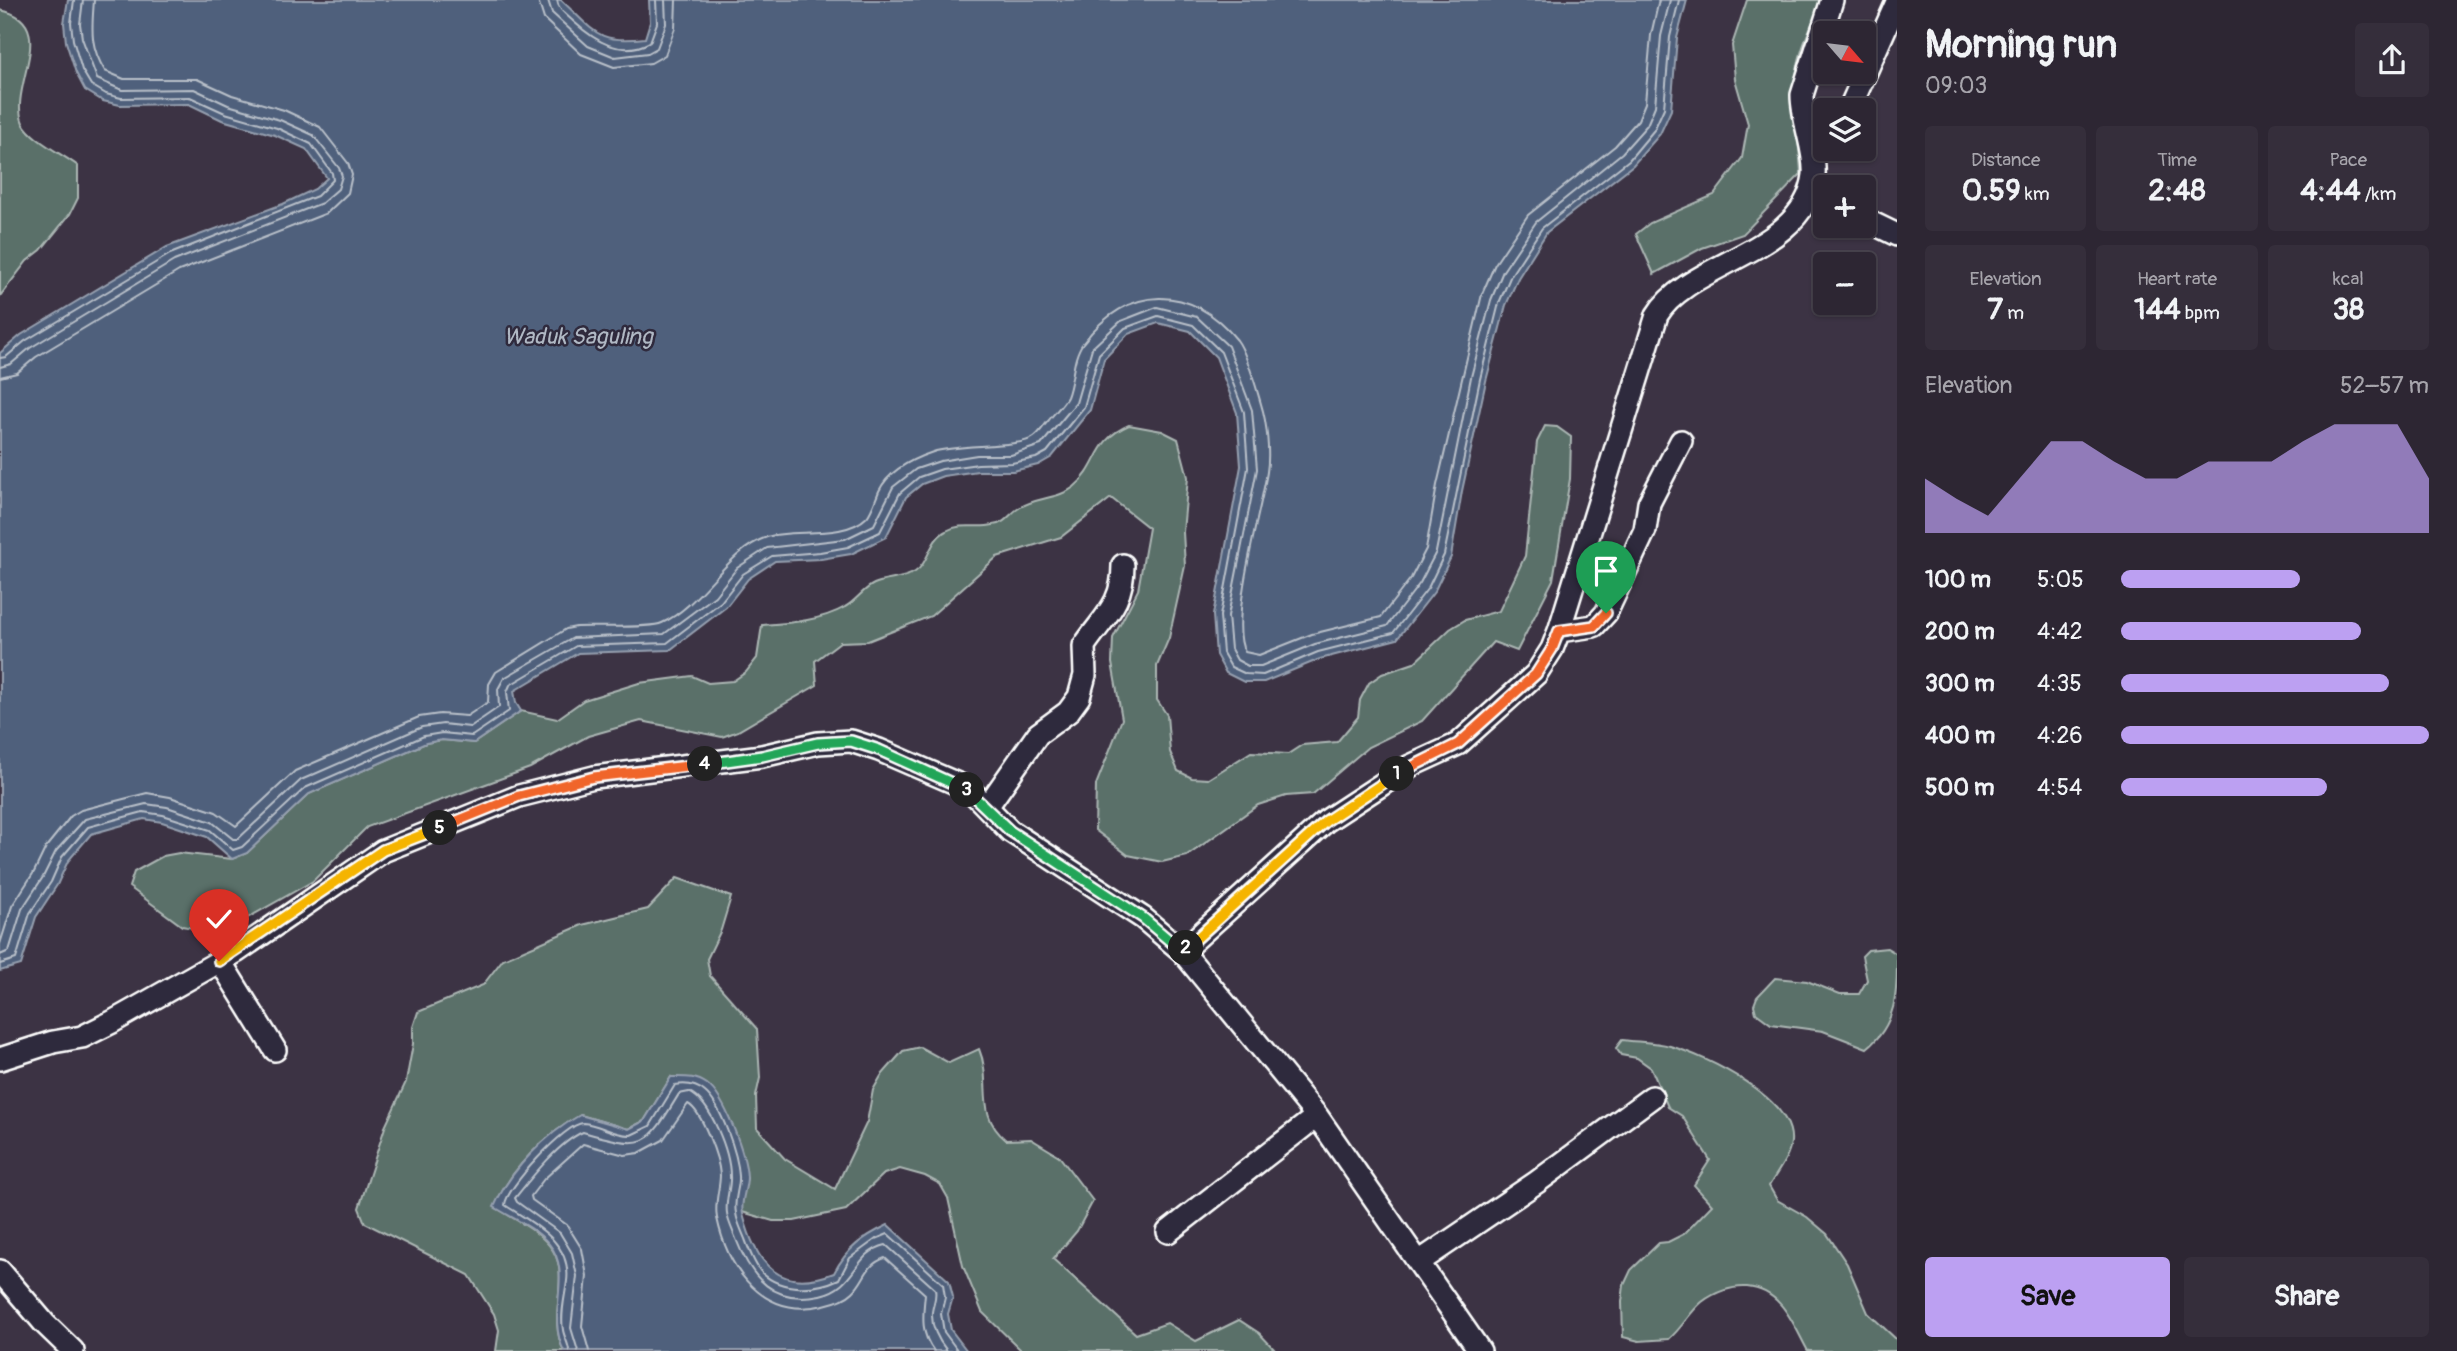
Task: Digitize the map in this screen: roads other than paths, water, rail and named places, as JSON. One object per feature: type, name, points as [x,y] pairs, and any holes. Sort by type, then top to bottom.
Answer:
[{"type":"street","points":[[1814,175],[1802,111],[1802,95],[1832,0]]},
{"type":"street","points":[[1854,98],[1897,2]]},
{"type":"street","points":[[1814,172],[1821,161]]},
{"type":"street","points":[[1182,951],[1326,821],[1410,766],[1458,744],[1536,674],[1552,649],[1559,631],[1657,315],[1664,302],[1772,237],[1813,201]]},
{"type":"street","points":[[1876,225],[1897,235]]},
{"type":"street","points":[[1559,631],[1594,626],[1606,613],[1645,530],[1649,503],[1681,442]]},
{"type":"street","points":[[987,807],[1028,745],[1038,734],[1068,712],[1079,697],[1085,675],[1084,646],[1115,606],[1123,581],[1123,565]]},
{"type":"street","points":[[0,1059],[53,1042],[82,1037],[219,961],[383,850],[519,796],[594,777],[762,756],[818,743],[851,741],[879,750],[960,785],[1010,831],[1143,918],[1182,951],[1317,1116],[1480,1351]]},
{"type":"street","points":[[219,961],[275,1050]]},
{"type":"street","points":[[1419,1262],[1537,1182],[1652,1097]]},
{"type":"street","points":[[1168,1232],[1317,1116]]},
{"type":"street","points":[[0,1271],[45,1324],[73,1351]]},
{"type":"water","name":"Waduk Saguling","points":[[68,0],[561,0],[597,33],[616,39],[629,39],[645,38],[650,22],[649,0],[1687,0],[1677,38],[1671,110],[1660,134],[1633,165],[1547,232],[1518,278],[1506,305],[1486,381],[1451,557],[1434,592],[1397,639],[1320,659],[1264,682],[1244,682],[1226,673],[1216,655],[1213,615],[1241,466],[1237,413],[1216,357],[1190,331],[1158,323],[1128,334],[1104,359],[1090,410],[1052,457],[1038,465],[1013,471],[978,471],[943,476],[922,484],[906,497],[886,537],[851,554],[821,559],[775,561],[748,579],[726,607],[670,650],[578,653],[514,691],[521,711],[474,743],[442,740],[426,743],[309,794],[247,853],[232,859],[207,837],[144,819],[91,834],[68,861],[57,885],[36,917],[21,965],[0,971],[0,353],[21,335],[167,247],[283,204],[315,189],[327,178],[306,149],[275,135],[222,120],[189,104],[120,105],[103,101],[85,90],[76,73],[66,42],[64,23]]},
{"type":"water","points":[[671,1077],[703,1081],[714,1091],[727,1113],[746,1167],[743,1214],[748,1232],[763,1261],[785,1277],[815,1279],[834,1273],[856,1244],[888,1225],[949,1281],[953,1297],[948,1314],[951,1330],[967,1351],[564,1351],[557,1323],[560,1281],[556,1256],[549,1244],[537,1233],[494,1207],[519,1167],[554,1132],[580,1115],[629,1129],[644,1121]]}]
